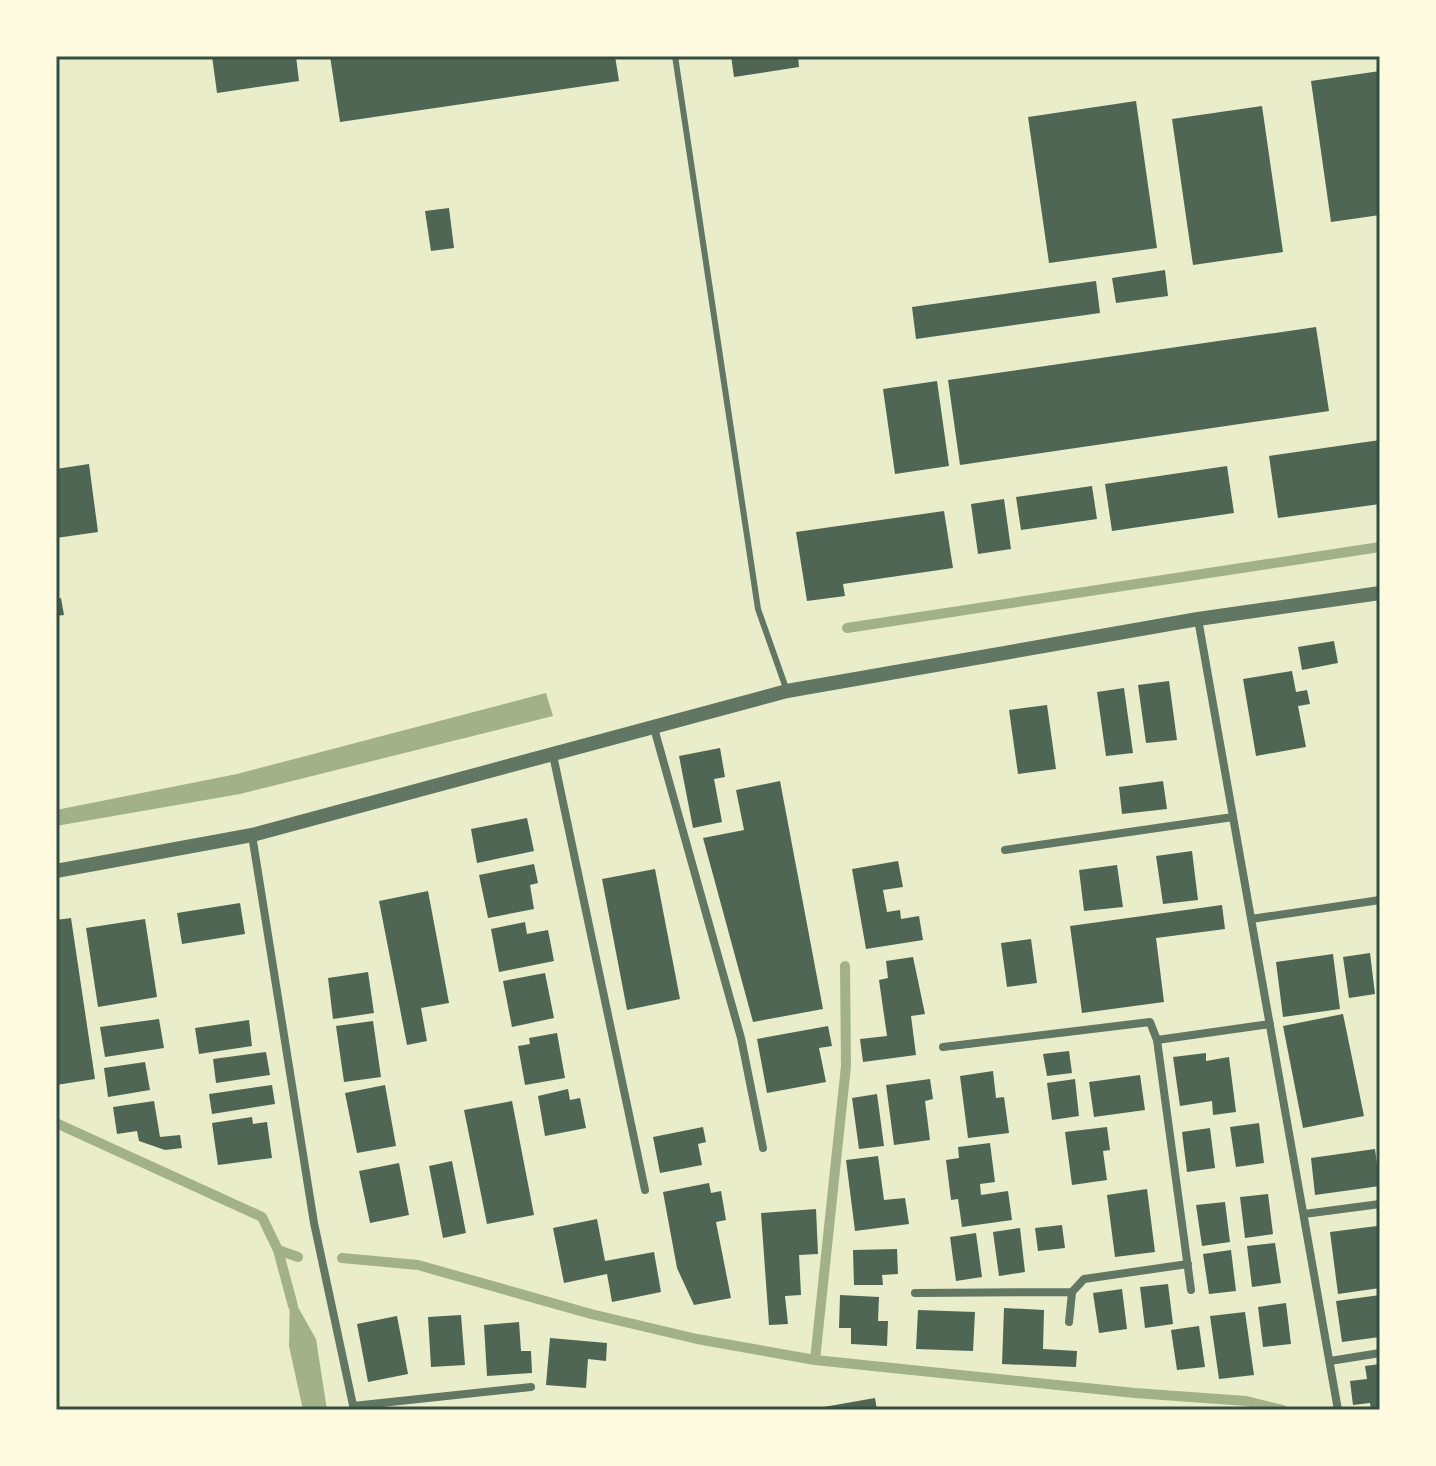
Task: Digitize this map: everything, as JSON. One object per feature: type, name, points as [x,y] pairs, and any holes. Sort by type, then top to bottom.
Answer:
[{"type":"street","points":[[56,871],[252,835],[787,691],[1198,619],[1380,593]]},
{"type":"street","points":[[1198,619],[1338,1410]]},
{"type":"street","points":[[654,728],[741,1038],[763,1148]]},
{"type":"street","points":[[553,755],[645,1190]]},
{"type":"street","points":[[1005,850],[1233,817]]},
{"type":"street","points":[[252,835],[314,1223],[353,1408],[531,1387]]},
{"type":"street","points":[[1251,919],[1380,900]]},
{"type":"street","points":[[943,1047],[1150,1022],[1157,1040],[1191,1290]]},
{"type":"street","points":[[1157,1040],[1270,1024]]},
{"type":"street","points":[[1304,1214],[1380,1204]]},
{"type":"street","points":[[1069,1322],[1072,1292],[1084,1279],[1188,1264]]},
{"type":"street","points":[[915,1293],[1072,1292]]},
{"type":"street","points":[[1330,1361],[1380,1353]]},
{"type":"lane","points":[[675,56],[758,609],[787,691]]},
{"type":"shaded area","points":[[546,693],[553,716],[240,794],[56,826],[56,810],[237,774]]},
{"type":"shaded area","points":[[290,1293],[316,1339],[327,1410],[303,1410],[289,1346]]},
{"type":"building","points":[[212,56],[296,56],[299,81],[217,93]]},
{"type":"building","points":[[330,56],[615,56],[619,81],[340,122]]},
{"type":"building","points":[[731,56],[798,56],[799,67],[734,77]]},
{"type":"building","points":[[1380,71],[1380,215],[1331,222],[1311,81]]},
{"type":"building","points":[[1136,101],[1157,248],[1049,263],[1028,117]]},
{"type":"building","points":[[1262,106],[1283,252],[1193,265],[1172,119]]},
{"type":"building","points":[[449,208],[454,248],[431,251],[425,211]]},
{"type":"building","points":[[1165,270],[1168,296],[1116,303],[1112,278]]},
{"type":"building","points":[[1096,281],[1100,313],[916,339],[912,307]]},
{"type":"building","points":[[1316,327],[1329,411],[960,465],[948,380]]},
{"type":"building","points":[[937,381],[949,466],[895,474],[883,389]]},
{"type":"building","points":[[1380,440],[1380,504],[1278,518],[1269,456]]},
{"type":"building","points":[[89,464],[98,532],[56,538],[56,469]]},
{"type":"building","points":[[1227,466],[1234,513],[1112,531],[1105,484]]},
{"type":"building","points":[[1092,486],[1097,519],[1021,530],[1016,497]]},
{"type":"building","points":[[1004,499],[1011,549],[978,554],[971,504]]},
{"type":"building","points":[[944,511],[953,568],[843,584],[845,596],[807,601],[796,532]]},
{"type":"building","points":[[61,598],[64,615],[56,616],[56,599]]},
{"type":"building","points":[[1334,641],[1338,663],[1302,670],[1298,647]]},
{"type":"building","points":[[1292,671],[1296,692],[1307,690],[1310,704],[1298,706],[1306,747],[1256,756],[1243,679]]},
{"type":"building","points":[[1169,681],[1177,740],[1146,743],[1138,685]]},
{"type":"building","points":[[1124,688],[1133,753],[1106,756],[1097,692]]},
{"type":"building","points":[[1047,705],[1056,769],[1018,774],[1009,710]]},
{"type":"building","points":[[720,748],[725,777],[714,779],[722,822],[693,828],[679,756]]},
{"type":"building","points":[[780,781],[823,1009],[753,1022],[703,838],[744,830],[736,790]]},
{"type":"building","points":[[1163,781],[1167,809],[1122,814],[1119,787]]},
{"type":"building","points":[[527,818],[534,851],[477,863],[471,829]]},
{"type":"building","points":[[1192,851],[1198,900],[1163,904],[1156,856]]},
{"type":"building","points":[[898,861],[903,887],[883,890],[887,912],[900,910],[901,919],[919,916],[923,940],[866,949],[852,869]]},
{"type":"building","points":[[534,864],[538,883],[530,885],[534,909],[488,918],[479,875]]},
{"type":"building","points":[[1117,865],[1123,907],[1084,911],[1079,870]]},
{"type":"building","points":[[655,869],[680,999],[627,1010],[602,879]]},
{"type":"building","points":[[428,891],[449,1003],[421,1008],[427,1041],[407,1045],[379,901]]},
{"type":"building","points":[[240,903],[245,934],[182,944],[177,913]]},
{"type":"building","points":[[1222,905],[1225,929],[1156,938],[1164,1002],[1082,1013],[1070,926]]},
{"type":"building","points":[[71,918],[95,1079],[56,1085],[56,920]]},
{"type":"building","points":[[145,919],[157,997],[98,1007],[86,928]]},
{"type":"building","points":[[525,922],[527,934],[548,930],[554,961],[499,972],[491,929]]},
{"type":"building","points":[[1031,939],[1037,983],[1007,987],[1001,943]]},
{"type":"building","points":[[1370,953],[1375,994],[1349,998],[1343,957]]},
{"type":"building","points":[[1333,954],[1340,1009],[1283,1017],[1276,962]]},
{"type":"building","points":[[913,957],[925,1014],[911,1016],[916,1055],[863,1062],[860,1039],[887,1036],[879,980],[888,978],[886,961]]},
{"type":"building","points":[[368,972],[374,1013],[333,1019],[328,978]]},
{"type":"building","points":[[545,973],[554,1018],[512,1027],[503,981]]},
{"type":"building","points":[[1343,1014],[1364,1116],[1303,1128],[1283,1026]]},
{"type":"building","points":[[159,1019],[164,1048],[105,1057],[100,1027]]},
{"type":"building","points":[[249,1020],[252,1046],[199,1054],[195,1028]]},
{"type":"building","points":[[373,1021],[381,1077],[344,1082],[336,1026]]},
{"type":"building","points":[[828,1026],[832,1046],[819,1048],[826,1082],[767,1093],[757,1039]]},
{"type":"building","points":[[557,1033],[565,1078],[525,1085],[518,1046],[530,1044],[529,1038]]},
{"type":"building","points":[[1069,1051],[1072,1073],[1047,1076],[1043,1054]]},
{"type":"building","points":[[266,1052],[270,1075],[216,1083],[213,1059]]},
{"type":"building","points":[[1206,1053],[1206,1061],[1229,1057],[1236,1112],[1213,1115],[1212,1101],[1180,1106],[1173,1057]]},
{"type":"building","points":[[145,1062],[150,1090],[108,1097],[104,1068]]},
{"type":"building","points":[[993,1071],[996,1098],[1004,1097],[1009,1133],[968,1138],[960,1076]]},
{"type":"building","points":[[1140,1075],[1145,1110],[1094,1117],[1089,1082]]},
{"type":"building","points":[[930,1079],[933,1099],[925,1101],[930,1140],[894,1145],[886,1085]]},
{"type":"building","points":[[1075,1079],[1079,1116],[1052,1120],[1047,1083]]},
{"type":"building","points":[[272,1085],[275,1104],[212,1114],[209,1094]]},
{"type":"building","points":[[385,1085],[396,1146],[357,1153],[345,1093]]},
{"type":"building","points":[[568,1089],[570,1100],[580,1098],[586,1128],[545,1136],[538,1096]]},
{"type":"building","points":[[877,1094],[884,1146],[859,1149],[852,1098]]},
{"type":"building","points":[[154,1101],[160,1137],[180,1135],[182,1148],[165,1150],[139,1141],[137,1131],[117,1134],[113,1107]]},
{"type":"building","points":[[512,1101],[534,1215],[487,1224],[464,1110]]},
{"type":"building","points":[[252,1117],[253,1124],[267,1122],[272,1158],[218,1165],[212,1123]]},
{"type":"building","points":[[1259,1123],[1264,1163],[1236,1167],[1230,1127]]},
{"type":"building","points":[[703,1127],[706,1142],[698,1144],[702,1165],[660,1173],[653,1137]]},
{"type":"building","points":[[1107,1127],[1110,1150],[1103,1151],[1107,1180],[1072,1185],[1065,1132]]},
{"type":"building","points":[[1210,1128],[1215,1168],[1187,1172],[1182,1132]]},
{"type":"building","points":[[990,1143],[995,1182],[980,1184],[981,1195],[1008,1191],[1012,1220],[962,1227],[958,1199],[951,1200],[946,1160],[959,1158],[958,1147]]},
{"type":"building","points":[[1375,1149],[1380,1186],[1315,1195],[1311,1158]]},
{"type":"building","points":[[878,1156],[884,1200],[905,1198],[909,1224],[855,1231],[846,1160]]},
{"type":"building","points":[[452,1161],[466,1233],[443,1238],[429,1166]]},
{"type":"building","points":[[399,1163],[409,1215],[370,1223],[359,1171]]},
{"type":"building","points":[[709,1183],[711,1193],[721,1191],[726,1220],[716,1222],[731,1298],[694,1305],[677,1268],[663,1192]]},
{"type":"building","points":[[1147,1189],[1155,1252],[1115,1257],[1107,1195]]},
{"type":"building","points":[[1268,1194],[1273,1234],[1245,1238],[1240,1197]]},
{"type":"building","points":[[1225,1202],[1230,1242],[1202,1246],[1196,1205]]},
{"type":"building","points":[[816,1209],[818,1254],[799,1255],[801,1295],[785,1296],[788,1324],[769,1325],[761,1213]]},
{"type":"building","points":[[597,1219],[605,1261],[654,1252],[661,1292],[612,1302],[607,1274],[564,1283],[553,1228]]},
{"type":"building","points":[[1062,1225],[1065,1248],[1038,1251],[1035,1228]]},
{"type":"building","points":[[1377,1226],[1380,1288],[1338,1294],[1330,1232]]},
{"type":"building","points":[[1020,1228],[1025,1272],[999,1276],[993,1232]]},
{"type":"building","points":[[976,1233],[982,1277],[956,1281],[950,1237]]},
{"type":"building","points":[[1275,1243],[1281,1283],[1252,1287],[1247,1246]]},
{"type":"building","points":[[897,1249],[898,1274],[882,1275],[883,1285],[854,1285],[853,1250]]},
{"type":"building","points":[[1231,1250],[1236,1291],[1209,1294],[1203,1254]]},
{"type":"building","points":[[1168,1284],[1173,1324],[1145,1328],[1140,1287]]},
{"type":"building","points":[[1122,1289],[1127,1329],[1099,1333],[1093,1293]]},
{"type":"building","points":[[840,1295],[879,1297],[878,1321],[888,1321],[887,1346],[851,1344],[851,1328],[839,1328]]},
{"type":"building","points":[[1380,1295],[1380,1337],[1342,1342],[1336,1301]]},
{"type":"building","points":[[1286,1303],[1291,1344],[1263,1347],[1258,1307]]},
{"type":"building","points":[[1004,1308],[1044,1310],[1043,1349],[1077,1351],[1076,1367],[1002,1364]]},
{"type":"building","points":[[918,1310],[975,1312],[973,1351],[916,1349]]},
{"type":"building","points":[[1245,1312],[1254,1375],[1219,1379],[1210,1316]]},
{"type":"building","points":[[461,1315],[465,1365],[431,1367],[428,1317]]},
{"type":"building","points":[[397,1316],[408,1374],[368,1382],[357,1324]]},
{"type":"building","points":[[519,1322],[521,1351],[531,1351],[532,1373],[487,1376],[484,1325]]},
{"type":"building","points":[[1199,1326],[1205,1367],[1177,1370],[1171,1330]]},
{"type":"building","points":[[550,1338],[607,1343],[606,1361],[588,1359],[586,1388],[546,1385]]},
{"type":"building","points":[[1380,1364],[1380,1410],[1371,1410],[1370,1403],[1353,1405],[1350,1381],[1367,1379],[1365,1366]]},
{"type":"building","points":[[875,1398],[877,1410],[818,1410],[818,1408]]},
{"type":"waterway","points":[[847,628],[1380,547]]},
{"type":"waterway","points":[[815,1360],[846,1066],[845,966]]},
{"type":"waterway","points":[[56,1123],[262,1217],[278,1250],[293,1306]]},
{"type":"waterway","points":[[278,1250],[298,1257]]},
{"type":"waterway","points":[[342,1258],[418,1265],[591,1314],[697,1339],[815,1360],[1135,1393],[1246,1401],[1283,1410]]}]
